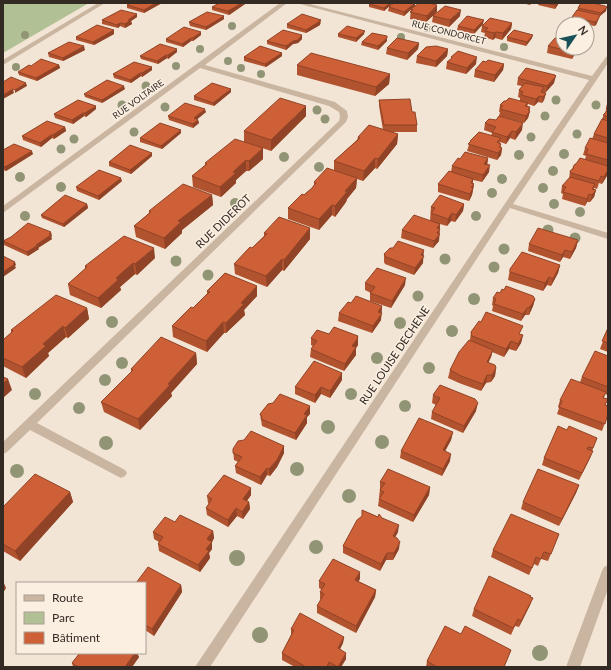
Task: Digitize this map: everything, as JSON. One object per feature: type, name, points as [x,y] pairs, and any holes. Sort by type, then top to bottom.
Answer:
[{"type":"street","points":[[3,63],[102,3]]},
{"type":"street","name":"RUE VOLTAIRE","points":[[3,210],[201,66],[284,3]]},
{"type":"street","name":"RUE CONDORCET","points":[[299,3],[594,79]]},
{"type":"street","name":"RUE LOUISE DECHENE","points":[[202,667],[508,205],[608,58]]},
{"type":"street","name":"RUE DIDEROT","points":[[3,449],[342,122],[344,117],[343,111],[332,104],[201,66]]},
{"type":"street","points":[[3,200],[12,204]]},
{"type":"street","points":[[508,205],[608,236]]},
{"type":"street","points":[[29,424],[121,473]]},
{"type":"street","points":[[574,667],[608,571]]},
{"type":"green space","points":[[3,3],[89,3],[3,53]]},
{"type":"building","points":[[131,3],[156,3],[144,10],[127,5]]},
{"type":"building","points":[[219,3],[242,3],[228,11],[212,7]]},
{"type":"building","points":[[390,3],[384,8],[369,4]]},
{"type":"building","points":[[394,3],[415,3],[404,12],[389,7]]},
{"type":"building","points":[[419,3],[437,5],[427,16],[410,12],[413,10],[411,9]]},
{"type":"building","points":[[545,3],[557,3],[555,5]]},
{"type":"building","points":[[581,3],[593,3],[607,7],[601,13],[578,8]]},
{"type":"building","points":[[445,6],[461,10],[450,20],[433,16]]},
{"type":"building","points":[[121,10],[137,14],[125,24],[120,23],[117,25],[102,20]]},
{"type":"building","points":[[577,10],[600,15],[595,22],[595,16],[573,16]]},
{"type":"building","points":[[207,12],[224,16],[206,27],[189,22]]},
{"type":"building","points":[[302,14],[321,20],[306,30],[287,24]]},
{"type":"building","points":[[467,16],[484,20],[474,30],[458,26]]},
{"type":"building","points":[[490,18],[512,23],[503,33],[485,31],[488,28],[482,26]]},
{"type":"building","points":[[97,25],[114,30],[93,42],[76,37]]},
{"type":"building","points":[[347,26],[365,31],[356,38],[338,34]]},
{"type":"building","points":[[184,27],[201,32],[182,44],[166,39]]},
{"type":"building","points":[[283,30],[302,35],[298,40],[293,41],[286,46],[267,41]]},
{"type":"building","points":[[514,30],[533,35],[527,42],[507,37]]},
{"type":"building","points":[[372,33],[387,36],[387,38],[378,46],[362,42]]},
{"type":"building","points":[[397,38],[419,43],[408,53],[387,48]]},
{"type":"building","points":[[555,38],[555,48],[548,46]]},
{"type":"building","points":[[69,42],[84,46],[63,58],[48,53]]},
{"type":"building","points":[[160,44],[177,49],[157,61],[140,56]]},
{"type":"building","points":[[260,46],[282,53],[265,64],[244,57]]},
{"type":"building","points":[[436,46],[448,49],[436,61],[417,56],[426,47]]},
{"type":"building","points":[[458,51],[477,57],[467,68],[447,62]]},
{"type":"building","points":[[311,53],[390,74],[376,87],[297,65]]},
{"type":"building","points":[[41,59],[59,65],[36,78],[18,72],[29,65],[31,66]]},
{"type":"building","points":[[488,60],[504,64],[495,75],[475,70],[483,61],[486,62]]},
{"type":"building","points":[[134,62],[152,67],[130,80],[113,74]]},
{"type":"building","points":[[526,68],[556,76],[547,86],[518,78]]},
{"type":"building","points":[[11,77],[26,83],[3,95],[3,82]]},
{"type":"building","points":[[107,80],[124,86],[102,100],[84,94]]},
{"type":"building","points":[[212,83],[231,89],[213,103],[194,96]]},
{"type":"building","points":[[525,83],[544,87],[541,92],[546,93],[543,97],[539,96],[536,99],[521,95],[523,92],[519,90]]},
{"type":"building","points":[[280,98],[306,106],[271,140],[244,131]]},
{"type":"building","points":[[509,98],[528,103],[525,106],[530,107],[528,110],[530,111],[526,116],[500,109],[503,106],[500,105]]},
{"type":"building","points":[[410,99],[412,112],[415,112],[417,125],[384,125],[379,100]]},
{"type":"building","points":[[78,100],[96,106],[72,120],[54,114]]},
{"type":"building","points":[[185,103],[205,109],[194,118],[198,120],[193,124],[168,116]]},
{"type":"building","points":[[608,110],[608,117],[603,115]]},
{"type":"building","points":[[499,116],[523,123],[516,132],[512,131],[507,137],[492,132],[496,127],[485,123],[489,119],[496,120]]},
{"type":"building","points":[[602,119],[608,121],[608,138],[594,134]]},
{"type":"building","points":[[47,121],[65,127],[40,143],[22,136]]},
{"type":"building","points":[[160,123],[181,130],[161,146],[140,138]]},
{"type":"building","points":[[369,125],[398,134],[378,159],[375,158],[364,171],[334,161],[360,138],[358,137]]},
{"type":"building","points":[[479,132],[501,138],[497,142],[501,144],[499,147],[502,148],[498,153],[468,144]]},
{"type":"building","points":[[590,138],[608,143],[608,160],[586,154],[588,149],[585,148]]},
{"type":"building","points":[[235,139],[263,148],[249,161],[246,160],[233,172],[236,173],[220,187],[192,176],[207,164],[205,163]]},
{"type":"building","points":[[14,144],[32,151],[5,167],[3,166],[3,150]]},
{"type":"building","points":[[130,145],[152,153],[130,170],[109,162]]},
{"type":"building","points":[[465,152],[488,158],[484,164],[490,165],[483,175],[452,166]]},
{"type":"building","points":[[580,158],[608,166],[608,170],[604,177],[601,176],[599,181],[571,173],[570,171],[574,168],[573,167]]},
{"type":"building","points":[[327,168],[357,178],[345,191],[347,192],[335,206],[332,205],[319,219],[288,208],[302,194],[304,195],[312,188],[316,183],[314,182]]},
{"type":"building","points":[[99,170],[121,178],[98,196],[76,187]]},
{"type":"building","points":[[449,171],[473,179],[471,183],[474,184],[471,187],[473,188],[470,194],[438,184]]},
{"type":"building","points":[[570,177],[595,184],[592,189],[596,190],[592,195],[589,194],[587,199],[563,192],[566,187],[562,186]]},
{"type":"building","points":[[183,184],[212,195],[178,221],[181,222],[164,238],[134,226],[151,212],[149,211]]},
{"type":"building","points":[[65,195],[87,204],[63,224],[41,215]]},
{"type":"building","points":[[440,195],[464,204],[456,215],[452,213],[448,219],[431,213],[435,208],[431,207]]},
{"type":"building","points":[[414,215],[440,224],[437,228],[440,229],[437,233],[440,234],[434,241],[402,230]]},
{"type":"building","points":[[279,217],[310,228],[284,260],[282,259],[266,276],[234,264],[250,247],[252,248],[267,234],[264,233]]},
{"type":"building","points":[[28,223],[51,232],[49,234],[51,235],[27,252],[3,241],[11,237]]},
{"type":"building","points":[[538,228],[578,240],[572,252],[565,250],[562,255],[529,244]]},
{"type":"building","points":[[124,236],[154,248],[135,264],[133,263],[116,278],[118,280],[98,298],[68,284],[87,267],[85,266]]},
{"type":"building","points":[[398,241],[424,250],[421,255],[424,256],[415,268],[386,257],[384,254],[390,248],[393,248]]},
{"type":"building","points":[[522,252],[560,265],[553,279],[549,277],[545,283],[510,272],[510,269]]},
{"type":"building","points":[[3,256],[15,262],[13,264],[15,264],[3,272]]},
{"type":"building","points":[[377,268],[406,278],[392,301],[370,293],[375,287],[365,283]]},
{"type":"building","points":[[225,273],[257,286],[241,303],[244,304],[226,323],[223,322],[206,341],[172,326],[191,307],[193,308],[210,292],[207,291]]},
{"type":"building","points":[[506,286],[533,296],[535,299],[523,314],[494,304],[496,299],[493,298],[497,292],[500,293]]},
{"type":"building","points":[[56,295],[87,308],[65,328],[63,326],[43,344],[46,346],[22,367],[3,358],[3,340],[13,331],[11,330]]},
{"type":"building","points":[[356,296],[382,306],[378,312],[382,313],[373,326],[339,313],[348,302],[351,303]]},
{"type":"building","points":[[486,312],[523,326],[519,334],[523,335],[518,344],[511,341],[506,349],[472,336],[471,332],[479,321],[481,322]]},
{"type":"building","points":[[334,327],[358,336],[352,346],[356,347],[345,364],[311,349],[317,341],[311,338],[317,330],[329,334]]},
{"type":"building","points":[[608,328],[608,343],[602,341]]},
{"type":"building","points":[[161,337],[196,353],[168,384],[170,385],[138,419],[101,402],[133,370],[131,369]]},
{"type":"building","points":[[469,340],[493,350],[487,362],[495,365],[496,368],[492,375],[487,375],[483,384],[461,376],[450,370],[459,352]]},
{"type":"building","points":[[595,351],[608,356],[608,387],[582,377]]},
{"type":"building","points":[[314,361],[342,373],[330,391],[321,387],[315,395],[295,387]]},
{"type":"building","points":[[3,377],[8,379],[3,384]]},
{"type":"building","points":[[571,379],[606,392],[603,398],[608,399],[605,405],[608,406],[608,414],[605,424],[559,407],[562,401],[560,400]]},
{"type":"building","points":[[440,385],[475,399],[478,403],[464,426],[432,412],[440,398],[433,395]]},
{"type":"building","points":[[280,394],[310,406],[304,414],[307,415],[295,433],[261,419],[262,417],[260,414],[268,404],[273,403]]},
{"type":"building","points":[[419,418],[453,432],[443,450],[451,454],[443,469],[401,451]]},
{"type":"building","points":[[558,426],[567,430],[569,426],[597,438],[593,448],[588,447],[587,449],[593,451],[582,473],[544,458]]},
{"type":"building","points":[[251,431],[284,446],[277,460],[269,469],[267,468],[260,477],[235,466],[242,457],[233,453],[233,449],[238,441],[244,440]]},
{"type":"building","points":[[388,469],[430,487],[414,515],[379,499],[384,492],[380,490],[385,483],[380,482]]},
{"type":"building","points":[[538,469],[579,485],[562,519],[523,502]]},
{"type":"building","points":[[35,474],[70,492],[15,551],[3,544],[3,507]]},
{"type":"building","points":[[224,475],[251,488],[243,499],[249,502],[242,512],[236,508],[228,520],[206,508],[212,499],[207,496]]},
{"type":"building","points":[[362,510],[378,517],[379,514],[382,518],[399,525],[393,536],[400,542],[394,553],[387,553],[381,564],[343,546],[357,520],[362,516]]},
{"type":"building","points":[[511,514],[559,534],[551,554],[544,552],[541,559],[536,557],[532,568],[493,550]]},
{"type":"building","points":[[180,515],[213,531],[207,539],[212,542],[206,549],[209,551],[198,565],[158,544],[163,537],[153,532],[165,517],[175,522]]},
{"type":"building","points":[[333,559],[360,572],[355,580],[376,590],[356,626],[317,606],[324,594],[320,592],[325,584],[319,581]]},
{"type":"building","points":[[148,567],[181,585],[152,629],[146,626],[146,582],[137,582]]},
{"type":"building","points":[[489,576],[533,598],[521,621],[518,619],[513,628],[474,609]]},
{"type":"building","points":[[300,613],[344,637],[338,648],[346,653],[338,667],[329,662],[327,667],[306,667],[282,653],[294,630],[291,629]]},
{"type":"building","points":[[445,626],[461,634],[465,626],[511,650],[504,667],[437,667],[427,661]]},
{"type":"building","points":[[79,654],[134,654],[125,667],[78,667],[72,663]]}]
